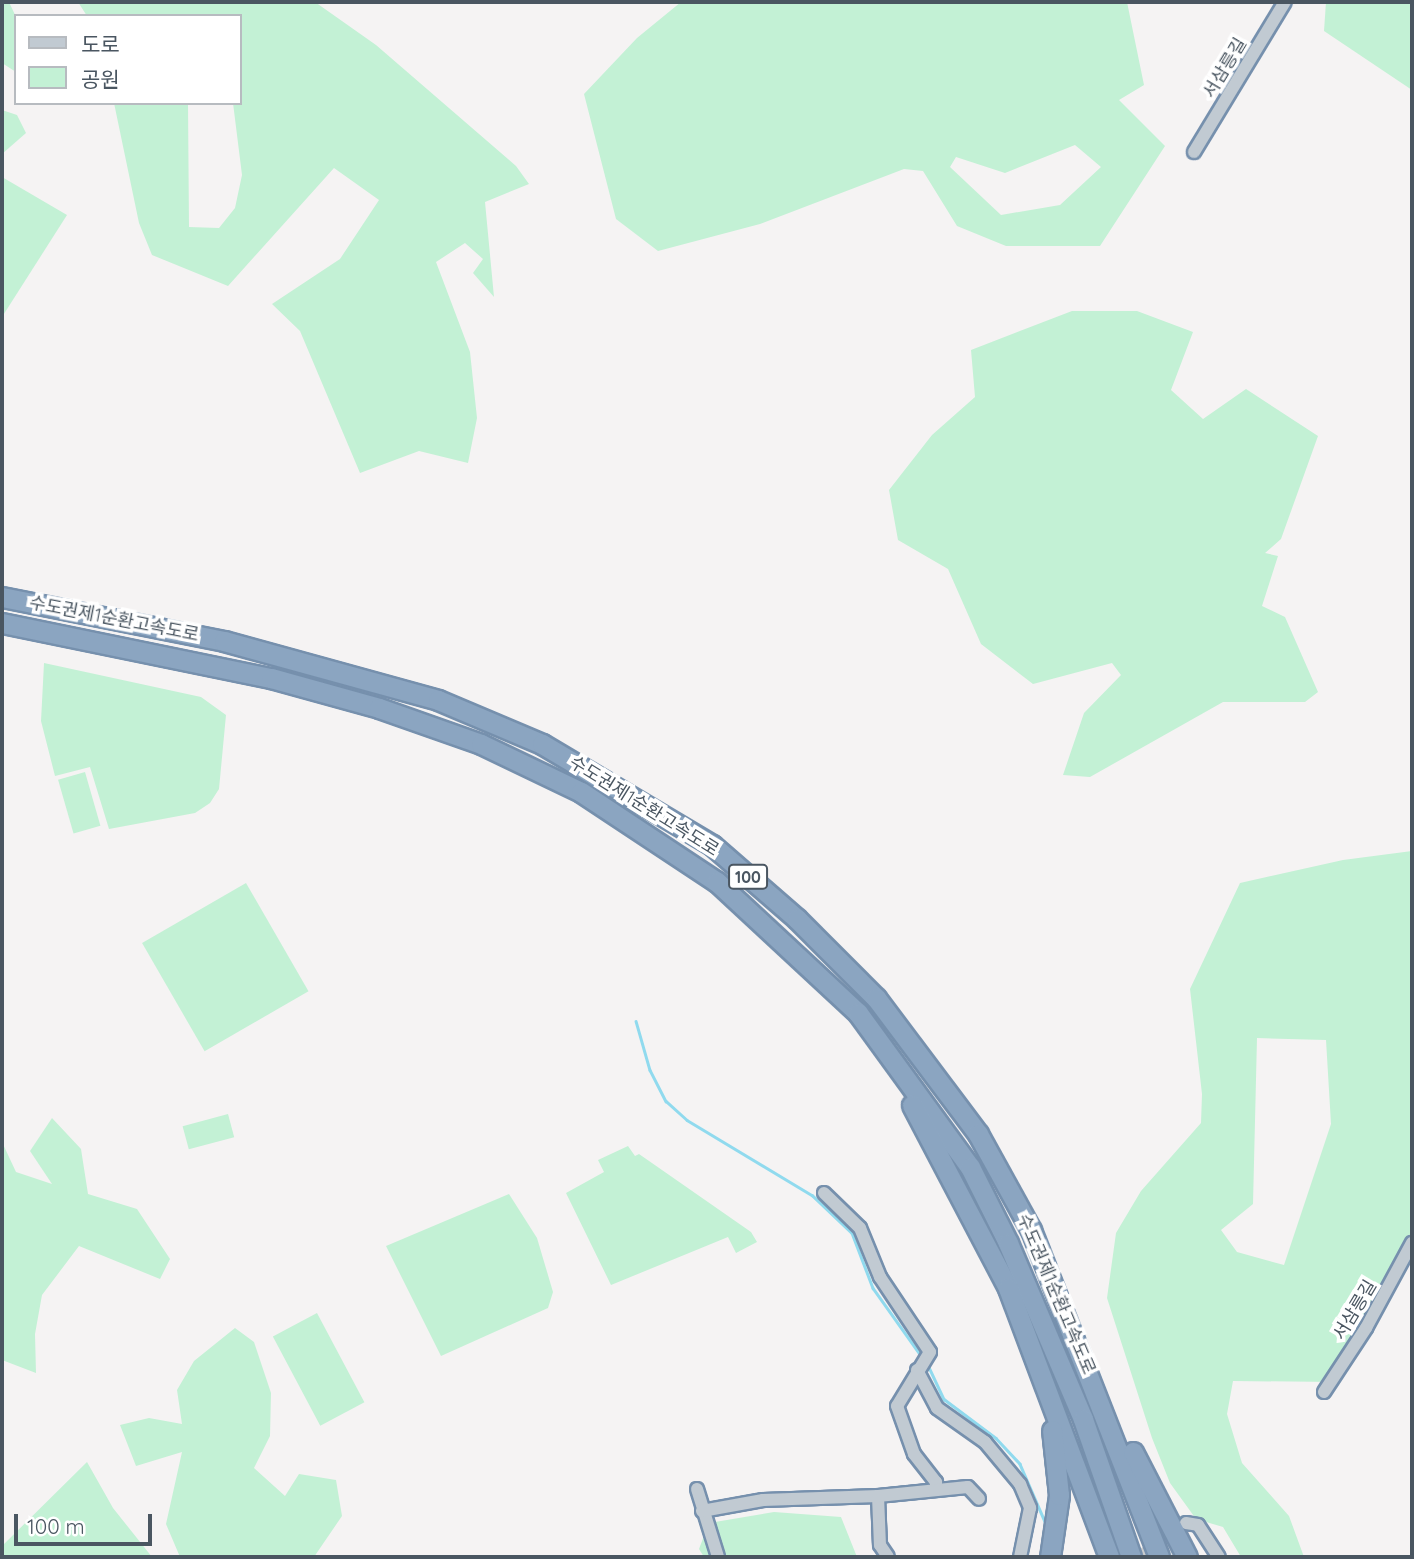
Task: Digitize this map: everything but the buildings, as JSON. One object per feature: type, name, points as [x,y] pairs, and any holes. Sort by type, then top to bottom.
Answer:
[{"type":"highway","name":"수도권제1순환고속도로","points":[[2,597],[224,641],[438,700],[541,744],[687,828],[797,919],[885,1009],[978,1133],[1031,1230],[1054,1283],[1159,1557]]},
{"type":"highway","name":"수도권제1순환고속도로","points":[[2,622],[271,678],[442,730],[581,792],[695,867],[760,918],[858,1013],[970,1167],[1008,1243],[1083,1419],[1131,1557]]},
{"type":"highway","points":[[695,867],[810,979],[882,1061],[947,1164],[1008,1289],[1109,1557]]},
{"type":"highway","points":[[1054,1283],[1153,1498],[1187,1557]]},
{"type":"highway","points":[[1008,1289],[1047,1407],[1059,1495],[1050,1557]]},
{"type":"street","name":"서삼릉길","points":[[1194,152],[1285,2]]},
{"type":"street","points":[[824,1193],[860,1228],[880,1277],[921,1335],[923,1365],[937,1408],[985,1442],[1020,1484],[1030,1508],[1020,1557]]},
{"type":"street","name":"서삼릉길","points":[[1324,1392],[1366,1328],[1412,1243]]},
{"type":"street","points":[[923,1365],[897,1406],[914,1454],[936,1482],[936,1488]]},
{"type":"street","points":[[702,1511],[763,1500],[878,1496],[936,1488],[968,1487],[979,1499]]},
{"type":"street","points":[[697,1489],[718,1557]]},
{"type":"street","points":[[878,1496],[880,1545],[888,1557]]},
{"type":"street","points":[[1186,1523],[1198,1525],[1219,1557]]},
{"type":"green space","points":[[2,2],[9,2],[15,14],[14,71],[2,63]]},
{"type":"green space","points":[[78,2],[315,2],[376,45],[516,166],[529,184],[485,202],[494,297],[473,273],[483,259],[465,243],[436,262],[470,352],[477,418],[468,463],[419,451],[360,473],[300,331],[272,304],[340,259],[379,200],[334,168],[228,286],[152,255],[139,223],[114,105],[188,105],[189,227],[219,228],[235,208],[242,175],[233,105],[242,105],[242,14],[86,14]]},
{"type":"green space","points":[[681,2],[1127,2],[1144,85],[1119,100],[1165,146],[1100,246],[1006,246],[957,226],[923,171],[904,169],[760,224],[658,251],[616,219],[584,94],[637,38]],"holes":[[[1075,145],[1101,167],[1060,205],[1001,215],[950,167],[956,157],[1005,173]]]},
{"type":"green space","points":[[1326,2],[1412,2],[1412,90],[1324,31]]},
{"type":"green space","points":[[2,110],[17,115],[26,133],[2,154]]},
{"type":"green space","points":[[2,177],[67,215],[2,317]]},
{"type":"green space","points":[[1072,311],[1137,311],[1193,332],[1171,390],[1203,419],[1246,389],[1318,436],[1281,539],[1265,553],[1278,556],[1262,606],[1285,617],[1318,692],[1305,702],[1223,702],[1090,777],[1063,775],[1084,713],[1121,675],[1112,663],[1033,684],[981,644],[948,569],[898,540],[889,490],[932,435],[975,397],[971,350]]},
{"type":"green space","points":[[44,663],[201,697],[226,715],[219,789],[210,803],[195,813],[109,829],[90,767],[55,776],[41,721]]},
{"type":"green space","points":[[85,772],[100,826],[74,834],[58,780]]},
{"type":"green space","points":[[1412,851],[1412,1230],[1335,1382],[1233,1381],[1227,1414],[1242,1463],[1289,1516],[1304,1557],[1241,1557],[1223,1527],[1196,1519],[1170,1483],[1152,1438],[1107,1298],[1116,1233],[1141,1191],[1201,1123],[1202,1094],[1190,989],[1240,883],[1343,860]],"holes":[[[1257,1038],[1326,1040],[1331,1124],[1284,1265],[1237,1252],[1221,1230],[1253,1204]]]},
{"type":"green space","points":[[246,883],[308,991],[205,1051],[142,943]]},
{"type":"green space","points":[[228,1114],[234,1137],[189,1149],[183,1126]]},
{"type":"green space","points":[[52,1118],[81,1149],[88,1194],[137,1209],[170,1259],[160,1279],[79,1246],[42,1295],[35,1334],[36,1373],[2,1360],[2,1142],[16,1172],[52,1184],[30,1151]]},
{"type":"green space","points":[[628,1146],[635,1156],[639,1154],[751,1232],[757,1242],[736,1253],[728,1237],[611,1285],[566,1193],[604,1172],[598,1160]]},
{"type":"green space","points":[[509,1194],[537,1238],[553,1292],[548,1308],[441,1356],[386,1246]]},
{"type":"green space","points":[[317,1313],[364,1402],[320,1426],[273,1336]]},
{"type":"green space","points":[[235,1328],[254,1342],[271,1393],[270,1436],[254,1468],[285,1496],[299,1474],[336,1480],[342,1516],[314,1557],[180,1557],[166,1524],[182,1452],[136,1466],[120,1425],[149,1418],[182,1424],[177,1390],[194,1361]]},
{"type":"green space","points":[[87,1462],[113,1508],[152,1557],[2,1557],[2,1546]]},
{"type":"green space","points":[[774,1512],[841,1517],[857,1557],[704,1557],[699,1549],[709,1523]]},
{"type":"waterway","points":[[636,1021],[650,1070],[666,1101],[687,1120],[812,1195],[852,1233],[873,1288],[922,1357]]},
{"type":"waterway","points":[[928,1365],[944,1399],[996,1438],[1020,1464],[1046,1524]]},
{"type":"tunnel","points":[[1139,1557],[1179,1529]]}]
